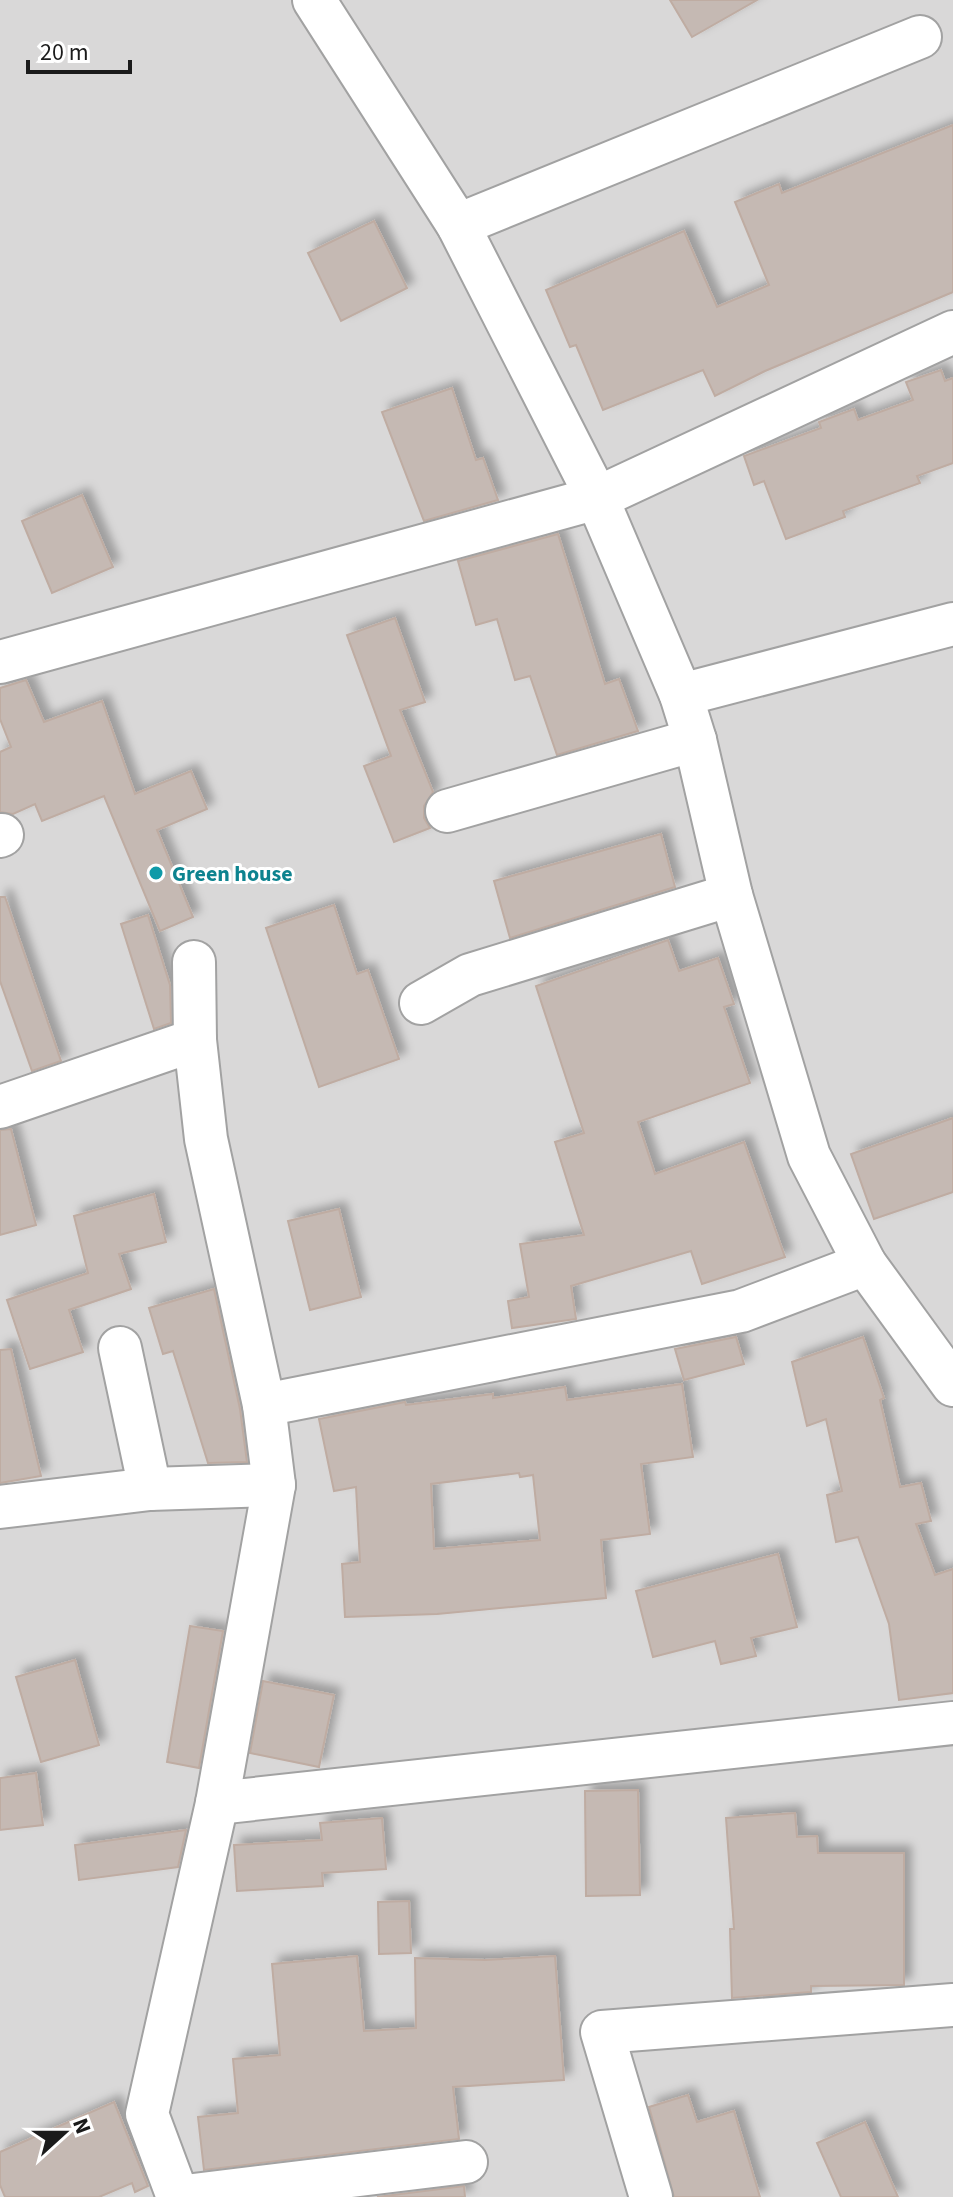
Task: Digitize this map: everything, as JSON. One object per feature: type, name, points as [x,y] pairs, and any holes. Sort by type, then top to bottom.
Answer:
[{"type":"street","points":[[314,0],[458,225],[597,498],[681,695],[695,740],[731,895],[809,1156],[865,1264],[948,1366]]},
{"type":"street","points":[[458,225],[920,37]]},
{"type":"street","points":[[0,662],[597,498],[953,332]]},
{"type":"street","points":[[681,695],[953,624]]},
{"type":"street","points":[[447,811],[695,740]]},
{"type":"street","points":[[421,1003],[470,975],[731,895]]},
{"type":"street","points":[[194,962],[195,1040],[206,1139],[264,1405],[274,1485],[217,1803],[147,2114],[178,2197],[466,2162]]},
{"type":"street","points":[[0,1107],[195,1040]]},
{"type":"street","points":[[264,1405],[741,1311],[865,1264]]},
{"type":"street","points":[[120,1348],[150,1489]]},
{"type":"street","points":[[0,1507],[150,1489],[274,1485]]},
{"type":"street","points":[[217,1803],[953,1723]]},
{"type":"street","points":[[651,2197],[602,2032],[953,2005]]},
{"type":"shaded area","points":[[0,0],[953,0],[953,2197],[0,2197]]},
{"type":"building","points":[[670,0],[757,0],[692,37]]},
{"type":"building","points":[[953,125],[953,292],[765,371],[715,396],[703,370],[603,410],[576,345],[570,347],[546,290],[684,231],[717,307],[769,285],[735,202],[779,184],[782,193]]},
{"type":"building","points":[[374,221],[407,288],[341,321],[308,253]]},
{"type":"building","points":[[941,370],[945,381],[953,378],[953,463],[917,476],[920,483],[843,511],[845,517],[786,539],[764,481],[754,485],[744,456],[821,428],[819,422],[854,409],[858,420],[913,400],[906,382]]},
{"type":"building","points":[[452,388],[476,460],[483,458],[498,500],[424,521],[382,412]]},
{"type":"building","points":[[82,495],[113,567],[52,593],[22,521]]},
{"type":"building","points":[[558,534],[605,684],[619,679],[638,731],[557,755],[530,676],[515,680],[497,619],[476,625],[458,561]]},
{"type":"building","points":[[395,618],[425,702],[400,710],[433,792],[424,806],[424,818],[430,828],[394,842],[364,766],[391,756],[347,635]]},
{"type":"building","points":[[26,680],[44,722],[102,701],[135,794],[191,771],[207,809],[157,830],[193,917],[160,931],[104,796],[42,821],[35,804],[13,814],[0,812],[0,752],[11,747],[0,719],[0,688]]},
{"type":"building","points":[[661,834],[675,887],[510,938],[494,881]]},
{"type":"building","points":[[0,897],[5,897],[61,1061],[32,1071],[0,981]]},
{"type":"building","points":[[334,905],[357,974],[368,970],[399,1059],[319,1087],[266,928]]},
{"type":"building","points":[[148,915],[170,985],[171,1023],[154,1029],[121,924]]},
{"type":"building","points":[[668,940],[679,971],[718,958],[734,1004],[724,1007],[750,1083],[638,1122],[655,1174],[744,1142],[785,1257],[702,1284],[691,1251],[571,1286],[576,1319],[512,1328],[508,1301],[529,1297],[520,1244],[584,1235],[555,1142],[584,1133],[536,986]]},
{"type":"building","points":[[953,1118],[953,1192],[874,1219],[851,1154]]},
{"type":"building","points":[[11,1129],[36,1225],[0,1235],[0,1130]]},
{"type":"building","points":[[154,1194],[166,1242],[119,1254],[131,1289],[69,1310],[83,1352],[30,1369],[7,1300],[88,1273],[74,1216]]},
{"type":"building","points":[[339,1209],[361,1297],[310,1310],[288,1221]]},
{"type":"building","points":[[214,1289],[240,1409],[247,1462],[208,1463],[173,1351],[163,1354],[149,1308]]},
{"type":"building","points":[[736,1337],[744,1364],[684,1380],[675,1349]]},
{"type":"building","points":[[863,1337],[884,1398],[880,1400],[900,1487],[921,1483],[931,1521],[916,1524],[935,1575],[953,1569],[953,1693],[899,1700],[889,1624],[858,1537],[836,1542],[827,1495],[842,1491],[826,1419],[807,1426],[792,1362]]},
{"type":"building","points":[[11,1349],[41,1476],[0,1483],[0,1350]]},
{"type":"building","points":[[682,1384],[693,1457],[641,1464],[650,1534],[601,1540],[606,1598],[437,1614],[345,1617],[342,1564],[360,1562],[356,1487],[334,1491],[319,1419],[405,1402],[406,1405],[493,1394],[493,1398],[565,1387],[567,1400]],"holes":[[[519,1473],[520,1477],[533,1475],[540,1540],[434,1549],[431,1484]]]},
{"type":"building","points":[[778,1554],[797,1627],[751,1638],[756,1656],[721,1664],[715,1641],[653,1657],[636,1591]]},
{"type":"building","points":[[190,1626],[223,1631],[199,1768],[167,1762]]},
{"type":"building","points":[[75,1660],[99,1745],[41,1762],[16,1677]]},
{"type":"building","points":[[263,1681],[334,1695],[319,1767],[250,1753]]},
{"type":"building","points":[[36,1773],[43,1825],[0,1830],[0,1778]]},
{"type":"building","points":[[638,1790],[640,1895],[586,1896],[585,1791]]},
{"type":"building","points":[[795,1813],[797,1837],[817,1836],[818,1853],[904,1853],[904,1985],[811,1986],[811,1992],[732,1998],[730,1929],[734,1929],[726,1818]]},
{"type":"building","points":[[382,1818],[386,1869],[322,1873],[323,1886],[237,1891],[234,1845],[322,1840],[320,1823]]},
{"type":"building","points":[[186,1830],[178,1867],[79,1880],[75,1845]]},
{"type":"building","points":[[409,1901],[411,1953],[379,1954],[378,1902]]},
{"type":"building","points":[[357,1956],[364,2031],[416,2028],[415,1958],[485,1960],[555,1956],[564,2080],[453,2087],[459,2139],[204,2170],[198,2117],[238,2113],[233,2059],[280,2055],[272,1964]]},
{"type":"building","points":[[688,2095],[697,2122],[734,2111],[760,2197],[674,2197],[649,2107]]},
{"type":"building","points":[[114,2102],[148,2186],[135,2192],[132,2183],[99,2197],[5,2197],[0,2185],[0,2152]]},
{"type":"building","points":[[865,2122],[898,2197],[841,2197],[817,2143]]},
{"type":"building","points":[[464,2186],[465,2197],[377,2197]]},
{"type":"place","name":"Green house","points":[[156,873]]}]
